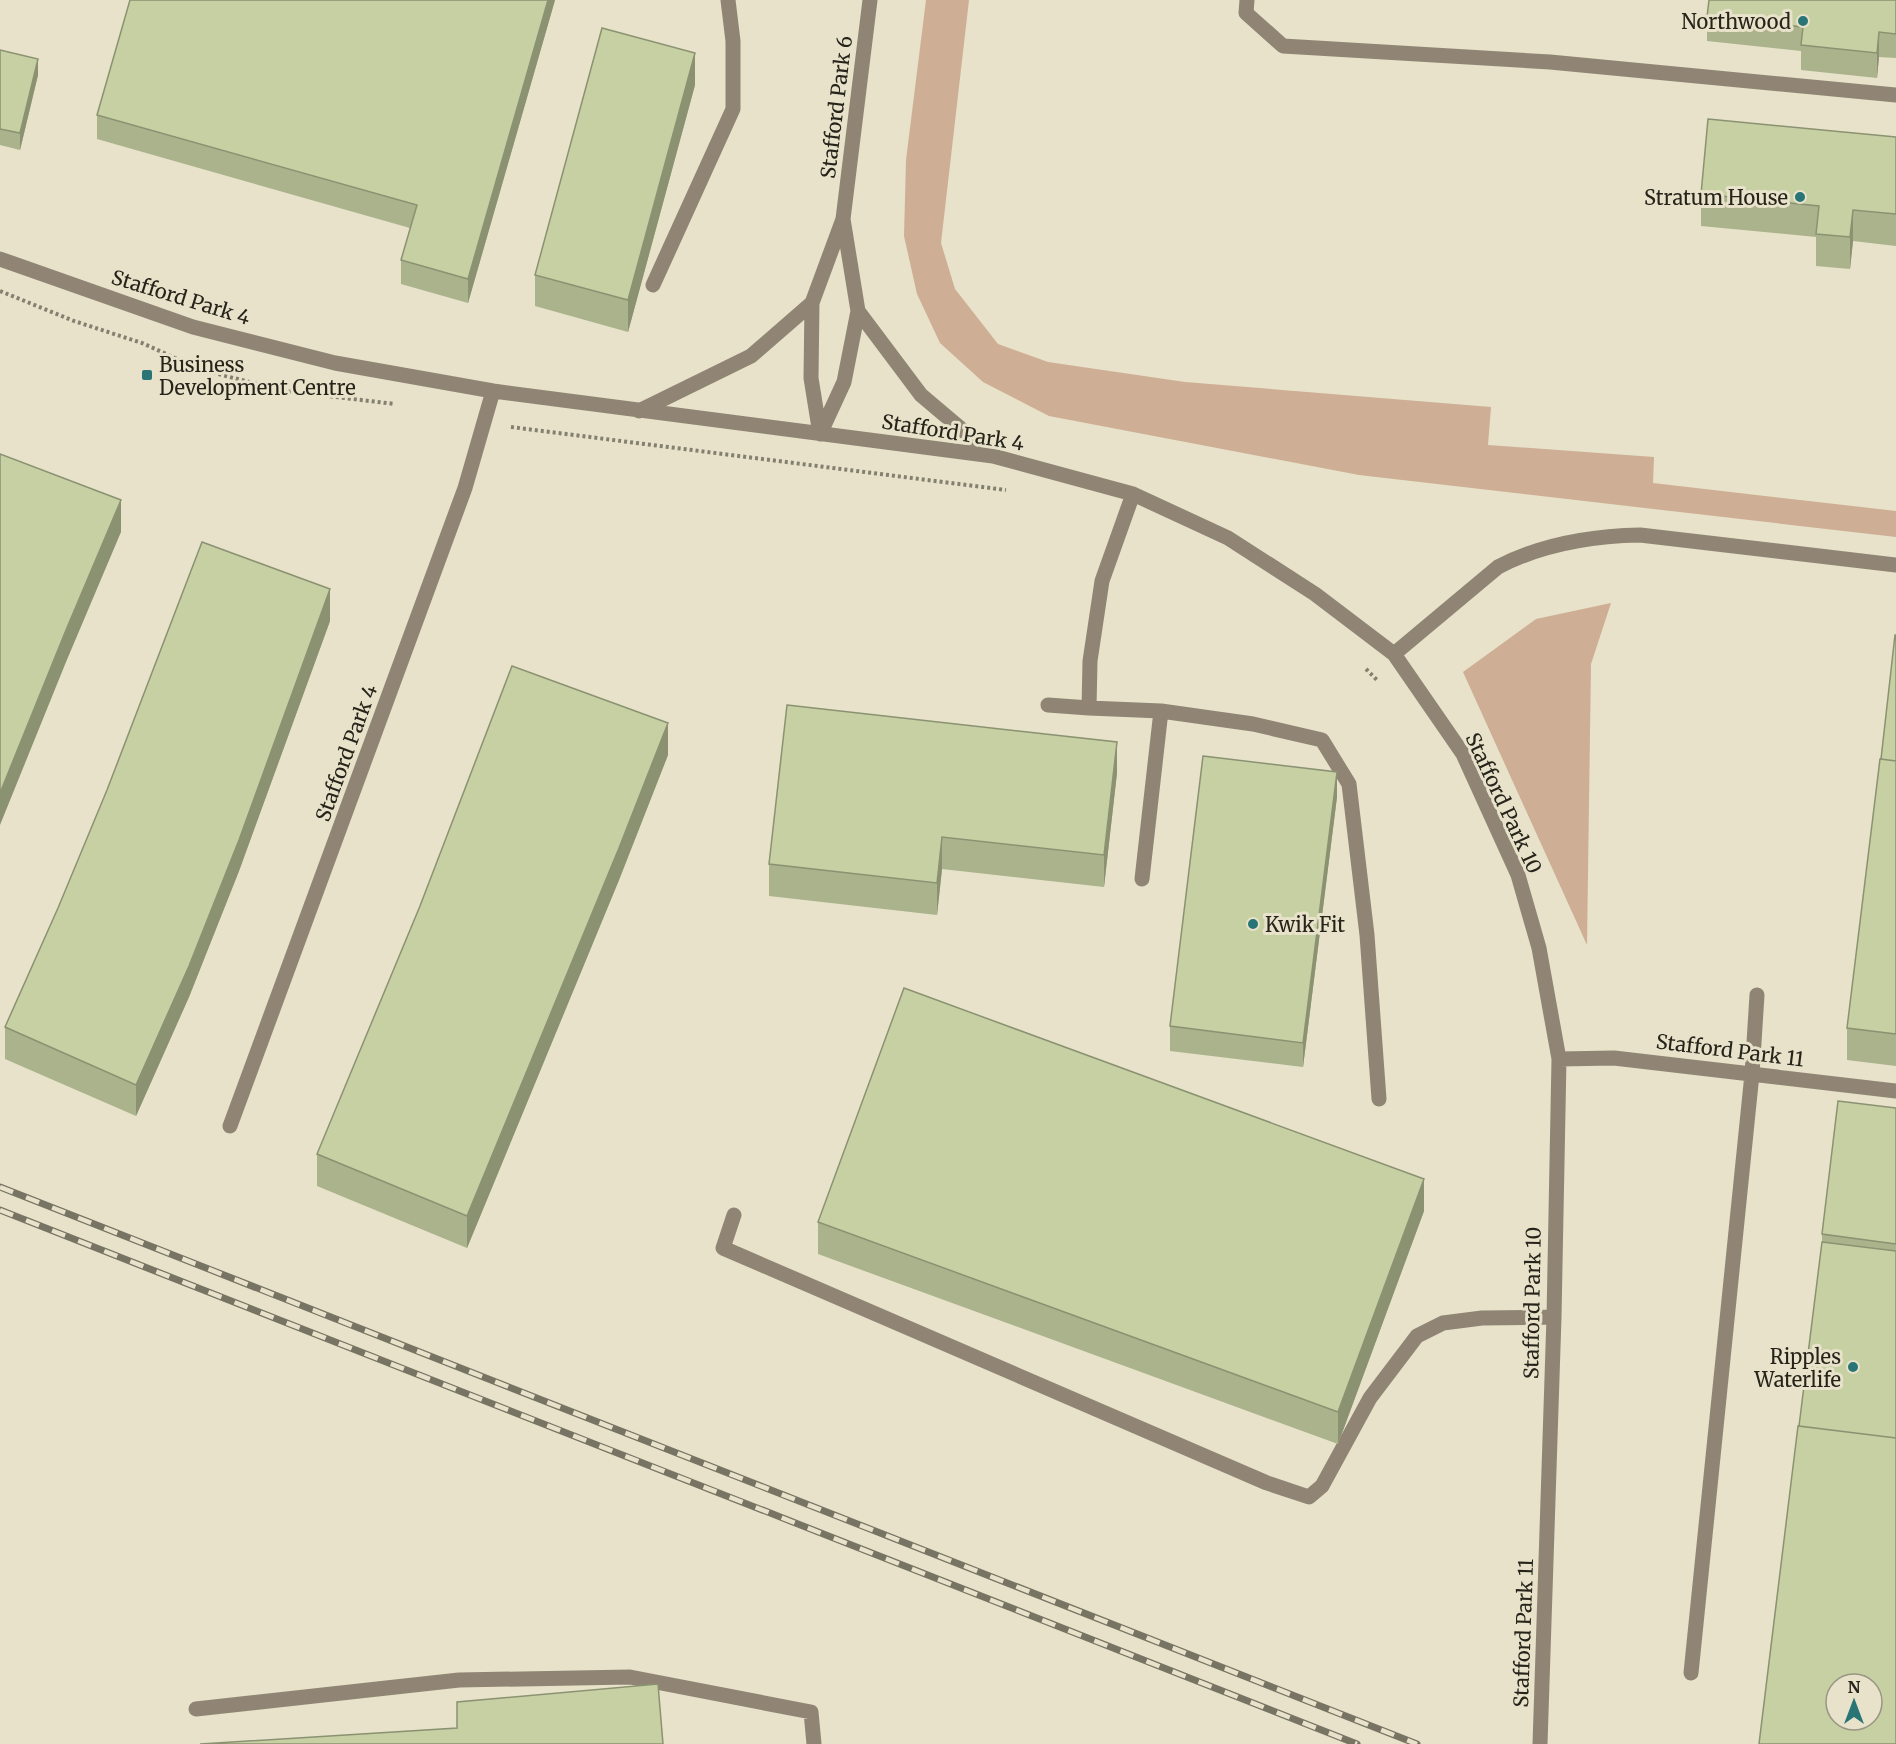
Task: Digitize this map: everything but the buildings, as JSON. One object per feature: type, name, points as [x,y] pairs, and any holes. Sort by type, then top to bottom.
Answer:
[{"type":"street","points":[[653,285],[733,110],[733,41],[728,0]]},
{"type":"street","name":"Stafford Park 6","points":[[843,219],[870,0]]},
{"type":"street","points":[[1247,0],[1246,13],[1282,46],[1550,62],[1896,94]]},
{"type":"street","points":[[820,434],[811,378],[812,303],[843,219]]},
{"type":"street","points":[[820,434],[843,382],[858,311],[843,219]]},
{"type":"street","name":"Stafford Park 4","points":[[0,259],[193,327],[335,363],[493,391],[993,456],[1133,494],[1228,538],[1315,594],[1394,654]]},
{"type":"street","points":[[639,411],[751,356],[812,303]]},
{"type":"street","points":[[858,311],[921,395],[993,456]]},
{"type":"street","name":"Stafford Park 4","points":[[230,1126],[443,550],[465,488],[493,391]]},
{"type":"street","points":[[1089,708],[1090,661],[1102,581],[1133,494]]},
{"type":"street","points":[[1394,654],[1498,567],[1515,558],[1576,541],[1606,536],[1640,535],[1896,565]]},
{"type":"street","name":"Stafford Park 10","points":[[1394,654],[1463,754],[1518,875],[1539,948],[1558,1059],[1554,1317],[1547,1523]]},
{"type":"street","points":[[1048,705],[1161,711],[1253,724],[1322,740],[1348,784],[1367,935],[1379,1099]]},
{"type":"street","points":[[1142,879],[1161,711]]},
{"type":"street","points":[[1691,1673],[1752,1074],[1757,995]]},
{"type":"street","name":"Stafford Park 11","points":[[1558,1059],[1614,1058],[1896,1091]]},
{"type":"street","points":[[734,1215],[723,1248],[1267,1484],[1309,1497],[1322,1486],[1370,1398],[1417,1336],[1443,1323],[1482,1318],[1554,1317]]},
{"type":"street","name":"Stafford Park 11","points":[[1540,1744],[1547,1523]]},
{"type":"street","points":[[196,1709],[459,1680],[630,1677],[811,1712],[814,1744]]},
{"type":"path","points":[[0,291],[74,321],[141,343],[202,370],[285,390],[402,405]]},
{"type":"path","points":[[484,424],[1008,490]]},
{"type":"path","points":[[1360,663],[1384,687]]},
{"type":"shaded area","points":[[926,0],[969,0],[941,243],[955,289],[998,344],[1048,362],[1185,382],[1491,407],[1488,445],[1654,457],[1653,483],[1896,511],[1896,537],[1359,475],[1049,416],[983,382],[940,343],[917,294],[904,236],[906,160]]},
{"type":"shaded area","points":[[1611,603],[1591,664],[1587,945],[1463,672],[1536,619]]},
{"type":"railway","points":[[0,1187],[1417,1744]]},
{"type":"railway","points":[[0,1210],[1357,1744]]},
{"type":"place","name":"Northwood","points":[[1803,21]]},
{"type":"place","name":"Stratum House","points":[[1800,197]]},
{"type":"place","name":"Business Development Centre","points":[[147,375]]},
{"type":"place","name":"Kwik Fit","points":[[1253,924]]},
{"type":"place","name":"Ripples Waterlife","points":[[1853,1367]]}]
